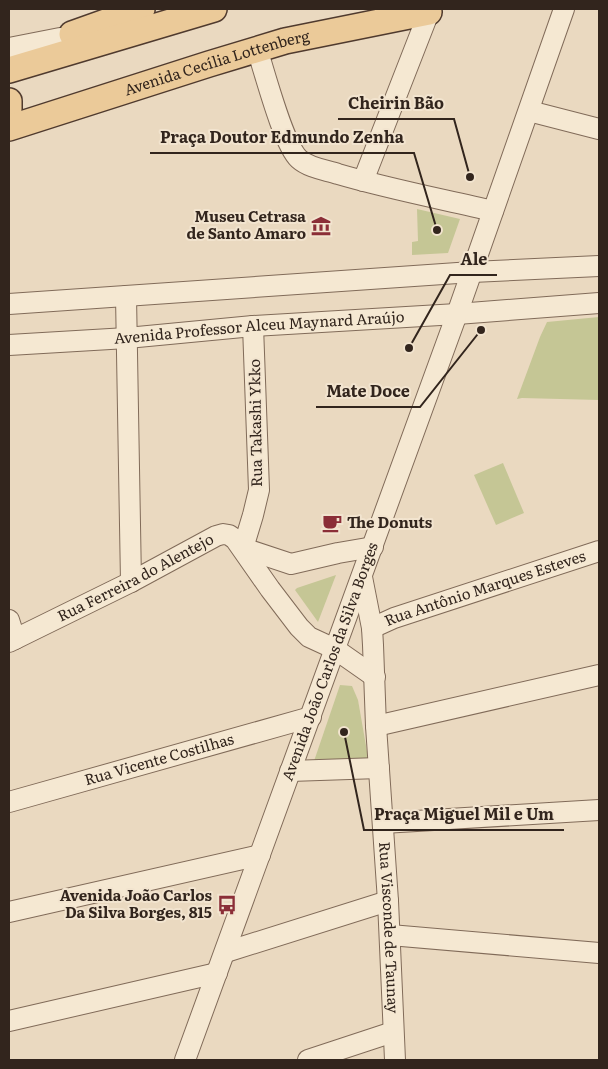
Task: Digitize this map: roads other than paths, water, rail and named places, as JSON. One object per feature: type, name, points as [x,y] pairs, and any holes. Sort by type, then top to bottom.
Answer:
[{"type":"main road","points":[[9,58],[142,9]]},
{"type":"main road","points":[[9,70],[214,9]]},
{"type":"main road","points":[[68,108],[127,75],[208,50],[380,9]]},
{"type":"main road","name":"Avenida Cecília Lottenberg","points":[[9,128],[285,41],[429,12]]},
{"type":"main road","points":[[9,101],[9,109]]},
{"type":"street","name":"Avenida João Carlos da Silva Borges","points":[[185,1060],[373,547],[494,211],[564,9]]},
{"type":"street","points":[[363,181],[429,12]]},
{"type":"street","points":[[9,48],[60,38]]},
{"type":"street","points":[[258,49],[284,134],[299,158],[309,165],[363,181],[494,211]]},
{"type":"street","points":[[529,111],[599,129]]},
{"type":"street","points":[[9,304],[472,272],[599,266]]},
{"type":"street","points":[[126,296],[131,582]]},
{"type":"street","name":"Avenida Professor Alceu Maynard Araújo","points":[[9,345],[127,338],[253,326],[457,314],[599,303]]},
{"type":"street","name":"Rua Takashi Ykko","points":[[243,548],[254,515],[259,490],[253,326]]},
{"type":"street","name":"Rua Ferreira do Alentejo","points":[[12,641],[223,534],[235,539],[243,548],[270,589],[299,627],[309,636],[335,649]]},
{"type":"street","points":[[243,548],[291,564],[373,547]]},
{"type":"street","name":"Rua Antônio Marques Esteves","points":[[372,628],[394,618],[599,551]]},
{"type":"street","points":[[270,589],[291,564]]},
{"type":"street","name":"Rua Visconde de Taunay","points":[[362,577],[372,628],[376,726],[390,935],[395,1060]]},
{"type":"street","points":[[9,620],[12,641]]},
{"type":"street","points":[[335,649],[375,677]]},
{"type":"street","points":[[376,726],[599,675]]},
{"type":"street","name":"Rua Vicente Costilhas","points":[[9,802],[311,717]]},
{"type":"street","points":[[290,771],[379,768]]},
{"type":"street","points":[[382,823],[599,810]]},
{"type":"street","points":[[9,912],[260,855]]},
{"type":"street","points":[[226,952],[388,901]]},
{"type":"street","points":[[390,935],[599,953]]},
{"type":"street","points":[[9,1021],[217,973]]},
{"type":"street","points":[[308,1060],[393,1032]]},
{"type":"place","name":"Cheirin Bão","points":[[470,177]]},
{"type":"place","name":"Museu Cetrasa de Santo Amaro","points":[[321,226]]},
{"type":"place","name":"Praça Doutor Edmundo Zenha","points":[[437,230]]},
{"type":"place","name":"Mate Doce","points":[[481,330]]},
{"type":"place","name":"Ale","points":[[409,348]]},
{"type":"place","name":"The Donuts","points":[[332,523]]},
{"type":"place","name":"Praça Miguel Mil e Um","points":[[344,732]]},
{"type":"place","name":"Avenida João Carlos Da Silva Borges, 815","points":[[227,905]]}]
